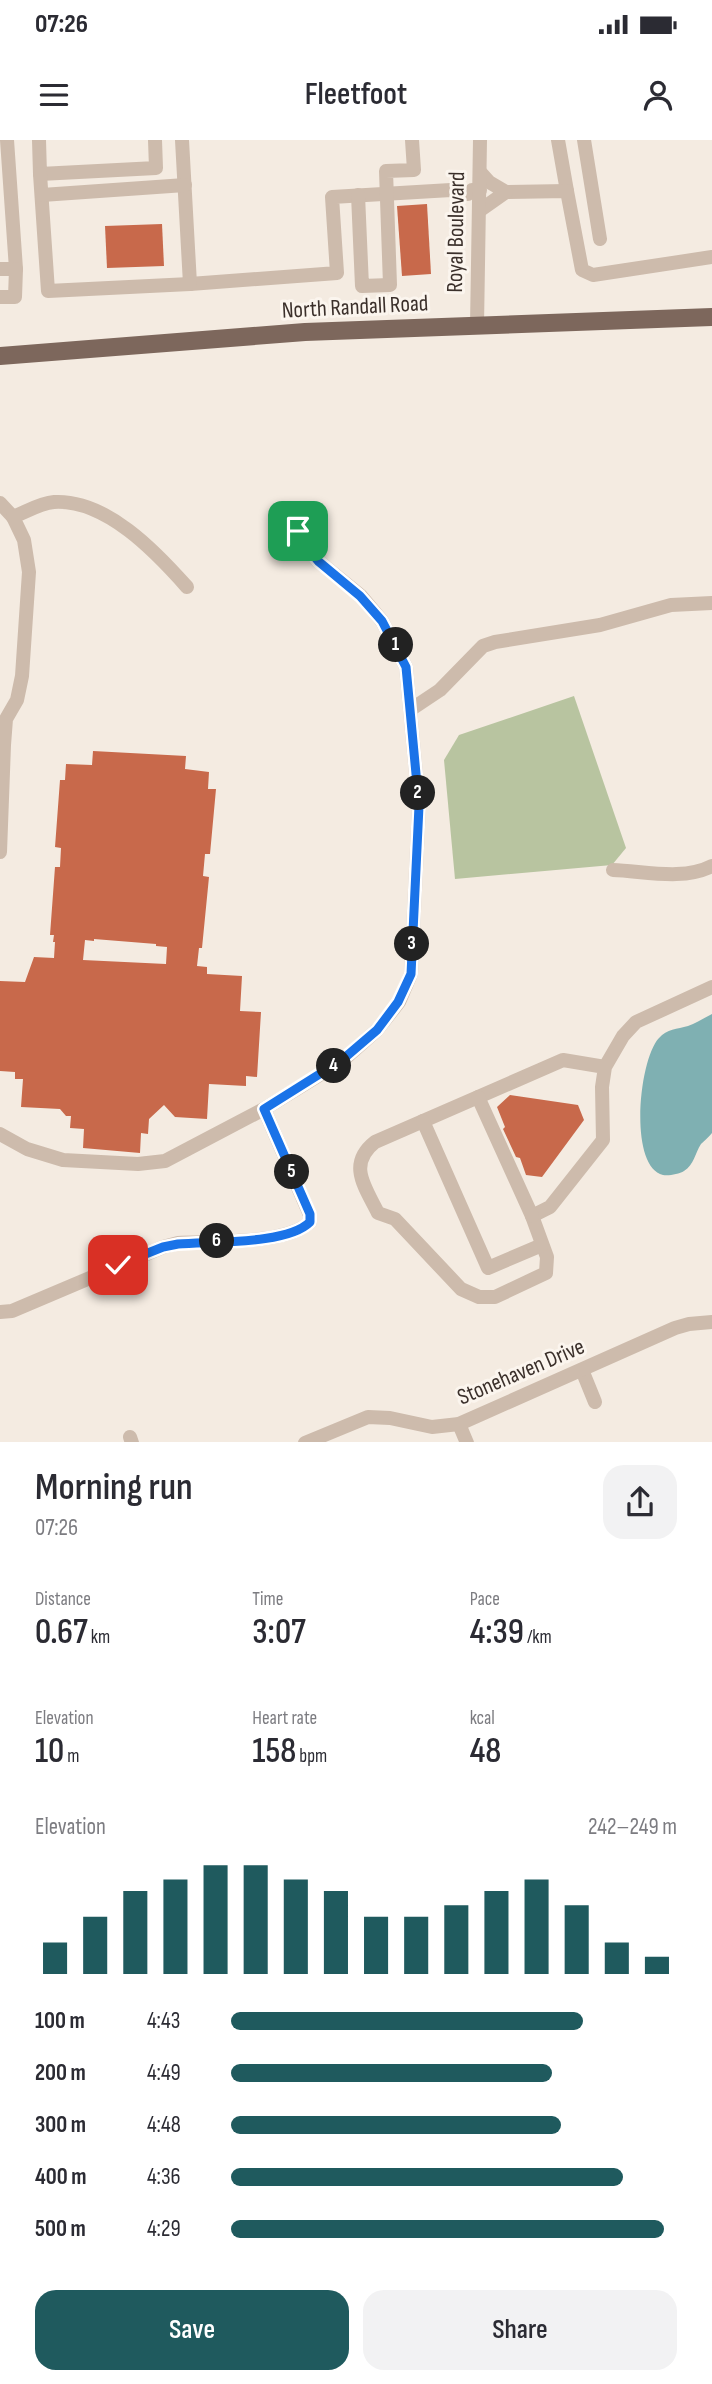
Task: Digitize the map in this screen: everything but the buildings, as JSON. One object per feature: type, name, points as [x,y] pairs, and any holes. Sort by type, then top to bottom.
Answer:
[{"type":"main road","name":"North Randall Road","points":[[0,356],[305,332],[712,317]]},
{"type":"street","points":[[0,297],[15,297],[16,269],[7,140]]},
{"type":"street","points":[[39,140],[48,291],[337,274],[332,197],[451,190],[458,194],[468,194],[476,190]]},
{"type":"street","points":[[40,174],[156,168],[155,140]]},
{"type":"street","points":[[182,140],[190,284]]},
{"type":"street","points":[[358,195],[362,286],[390,285],[386,171],[414,170],[412,140]]},
{"type":"street","name":"Royal Boulevard","points":[[477,326],[479,211],[476,190],[480,172],[480,140]]},
{"type":"street","points":[[558,140],[582,270],[593,275],[712,257]]},
{"type":"street","points":[[584,140],[600,239]]},
{"type":"street","points":[[480,172],[489,182],[506,192],[567,191]]},
{"type":"street","points":[[42,195],[185,185]]},
{"type":"street","points":[[479,211],[506,192]]},
{"type":"street","points":[[0,269],[16,269]]},
{"type":"street","points":[[13,517],[52,502],[89,509],[122,525],[155,552],[187,587]]},
{"type":"street","points":[[0,503],[13,517],[24,540],[29,572],[23,676],[17,700],[6,719],[0,852]]},
{"type":"street","points":[[0,1135],[27,1149],[63,1160],[138,1164],[165,1161],[264,1109],[342,1060],[377,1030],[398,1002],[411,974],[419,806],[406,667],[382,621],[360,596],[318,561],[304,544],[298,531]]},
{"type":"street","points":[[411,710],[440,690],[483,646],[600,625],[671,605],[712,603]]},
{"type":"street","points":[[613,870],[678,874],[712,866]]},
{"type":"street","points":[[532,1216],[550,1207],[603,1140],[602,1087],[605,1067],[623,1035],[636,1022],[712,987]]},
{"type":"street","points":[[478,1097],[532,1216],[547,1257],[546,1273],[495,1297],[479,1297],[461,1289],[395,1219],[378,1213],[361,1177],[359,1164],[365,1150],[374,1142],[563,1060],[605,1067]]},
{"type":"street","points":[[0,1312],[12,1311],[163,1247],[282,1237],[305,1227],[310,1222],[310,1214],[264,1109]]},
{"type":"street","points":[[423,1121],[488,1268],[542,1245]]},
{"type":"street","name":"Stonehaven Drive","points":[[307,1442],[368,1417],[390,1418],[432,1427],[459,1424],[675,1328],[712,1322]]},
{"type":"street","points":[[582,1370],[595,1402]]},
{"type":"street","points":[[459,1424],[467,1442]]},
{"type":"green space","points":[[574,696],[626,848],[612,865],[455,879],[444,760],[459,735]]},
{"type":"water","points":[[712,1014],[712,1133],[701,1144],[687,1168],[677,1174],[663,1175],[652,1167],[645,1153],[641,1133],[640,1111],[646,1067],[652,1050],[662,1035]]},
{"type":"route","points":[[118,1265],[163,1247],[282,1237],[305,1227],[310,1222],[310,1214],[264,1109],[342,1060],[377,1030],[398,1002],[411,974],[419,806],[406,667],[382,621],[360,596],[318,561],[304,544],[298,531]]}]
